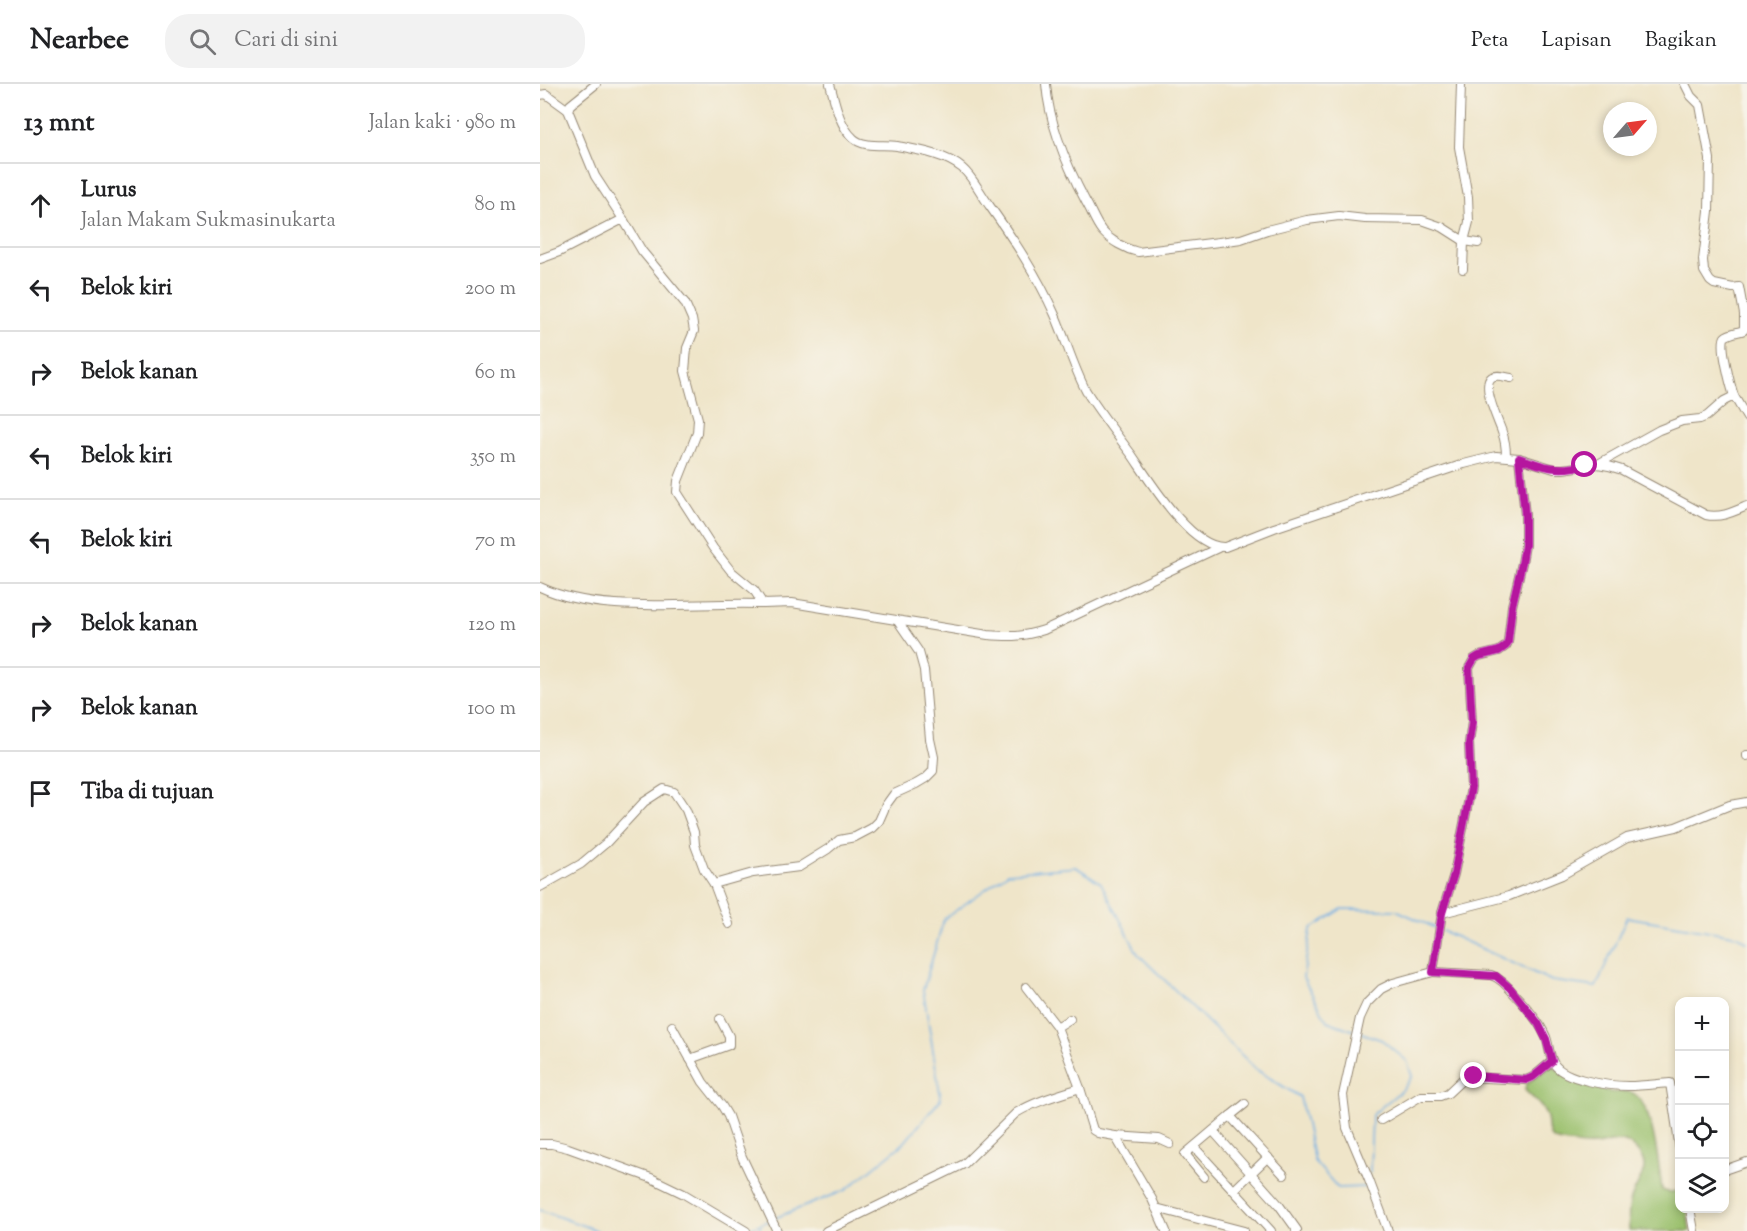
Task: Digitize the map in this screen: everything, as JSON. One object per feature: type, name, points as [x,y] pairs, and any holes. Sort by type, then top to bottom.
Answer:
[{"type":"street","points":[[568,110],[571,103],[596,84]]},
{"type":"street","points":[[830,84],[842,124],[855,141],[863,144],[896,146],[937,155],[962,168],[970,177],[1006,230],[1041,289],[1054,313],[1078,375],[1100,413],[1157,492],[1179,518],[1199,537],[1218,548]]},
{"type":"street","points":[[1046,84],[1060,142],[1078,190],[1103,231],[1131,251],[1234,240],[1298,222],[1339,216],[1422,220],[1442,227],[1464,241],[1478,243]]},
{"type":"street","points":[[1461,84],[1459,147],[1468,197],[1469,222],[1464,241],[1463,269]]},
{"type":"street","points":[[1685,84],[1691,96],[1700,105],[1710,159],[1710,195],[1703,260],[1704,271],[1714,284],[1733,288],[1743,287],[1745,328],[1725,336],[1723,341],[1734,396],[1747,418]]},
{"type":"street","points":[[540,95],[546,94],[568,110],[595,176],[642,251],[685,303],[694,331],[687,348],[685,371],[698,419],[697,433],[678,481],[676,492],[713,548],[731,571],[754,590],[763,604]]},
{"type":"street","points":[[540,259],[559,252],[623,219]]},
{"type":"street","points":[[1506,456],[1503,434],[1492,408],[1488,385],[1492,377],[1511,378]]},
{"type":"street","points":[[540,587],[551,592],[595,602],[792,603],[988,635],[1024,636],[1044,630],[1218,548],[1274,528],[1464,464],[1496,456],[1519,458],[1563,470],[1598,464],[1659,430],[1682,421],[1707,416],[1724,401],[1734,396]]},
{"type":"street","points":[[1433,972],[1442,913],[1454,874],[1471,788],[1469,743],[1472,722],[1469,668],[1474,659],[1479,656],[1499,651],[1506,646],[1522,563],[1525,545],[1525,515],[1519,458]]},
{"type":"street","points":[[1598,464],[1622,470],[1706,515],[1720,517],[1747,506]]},
{"type":"street","points":[[714,884],[753,873],[799,867],[839,840],[855,837],[872,828],[879,821],[894,794],[916,784],[933,771],[934,757],[930,738],[924,670],[919,652],[897,620]]},
{"type":"street","points":[[540,887],[581,864],[606,843],[644,802],[664,789],[674,792],[686,810],[694,832],[694,845],[704,869],[714,884],[729,924]]},
{"type":"street","points":[[1442,913],[1509,896],[1562,875],[1627,838],[1676,827],[1730,805],[1747,802]]},
{"type":"street","points":[[1388,1231],[1347,1128],[1342,1095],[1360,1018],[1367,1003],[1381,989],[1393,982],[1433,972],[1496,976],[1510,988],[1538,1023],[1546,1039],[1552,1061],[1559,1070],[1581,1079],[1627,1086],[1670,1083],[1675,1116]]},
{"type":"street","points":[[1026,987],[1057,1027],[1093,1130],[1115,1136],[1159,1139],[1170,1144]]},
{"type":"street","points":[[690,1059],[729,1044],[729,1036],[720,1019]]},
{"type":"street","points":[[1057,1027],[1070,1019]]},
{"type":"street","points":[[672,1026],[703,1082],[728,1116],[742,1157],[777,1231]]},
{"type":"street","points":[[1382,1120],[1420,1096],[1440,1096],[1448,1093],[1465,1077],[1526,1080],[1552,1061]]},
{"type":"street","points":[[826,1231],[964,1164],[1016,1113],[1026,1107],[1080,1088]]},
{"type":"street","points":[[1204,1176],[1185,1154],[1245,1104]]},
{"type":"street","points":[[1230,1116],[1284,1175]]},
{"type":"street","points":[[1213,1131],[1291,1219],[1296,1231]]},
{"type":"street","points":[[1115,1136],[1156,1208],[1166,1231]]},
{"type":"street","points":[[540,1144],[568,1148],[651,1179],[684,1194],[744,1230]]},
{"type":"street","points":[[1194,1146],[1271,1231]]},
{"type":"street","points":[[1234,1190],[1268,1157]]},
{"type":"street","points":[[1729,1169],[1747,1162]]},
{"type":"street","points":[[1156,1208],[1246,1231]]},
{"type":"street","points":[[1691,1213],[1694,1231]]},
{"type":"green space","points":[[1552,1066],[1595,1087],[1611,1092],[1630,1092],[1638,1097],[1654,1135],[1662,1190],[1675,1191],[1675,1213],[1688,1213],[1690,1231],[1629,1231],[1629,1207],[1644,1169],[1638,1152],[1627,1142],[1621,1141],[1589,1145],[1555,1140],[1550,1135],[1544,1111],[1525,1090],[1526,1084]]},
{"type":"waterway","points":[[775,1218],[846,1190],[904,1143],[941,1099],[923,990],[944,919],[1008,873],[1076,867],[1101,883],[1138,954],[1257,1070],[1300,1097],[1314,1161],[1338,1188],[1367,1187]]},
{"type":"waterway","points":[[1355,1031],[1327,1021],[1303,978],[1311,929],[1342,909],[1396,910],[1436,928]]},
{"type":"waterway","points":[[1443,931],[1552,981],[1596,987],[1627,917],[1739,936],[1747,942]]},
{"type":"waterway","points":[[1359,1032],[1382,1040],[1407,1061],[1412,1076],[1403,1089],[1372,1115],[1370,1173]]},
{"type":"waterway","points":[[540,1210],[598,1231]]},
{"type":"waterway","points":[[747,1229],[768,1221]]},
{"type":"waterway","points":[[759,1231],[761,1224]]},
{"type":"route","points":[[1474,1076],[1526,1080],[1552,1061],[1546,1039],[1538,1023],[1510,988],[1496,976],[1433,972],[1442,913],[1454,874],[1471,788],[1469,743],[1472,722],[1469,668],[1474,659],[1479,656],[1499,651],[1506,646],[1510,635],[1512,606],[1525,545],[1525,515],[1519,458],[1545,467],[1563,470],[1585,465]]}]
